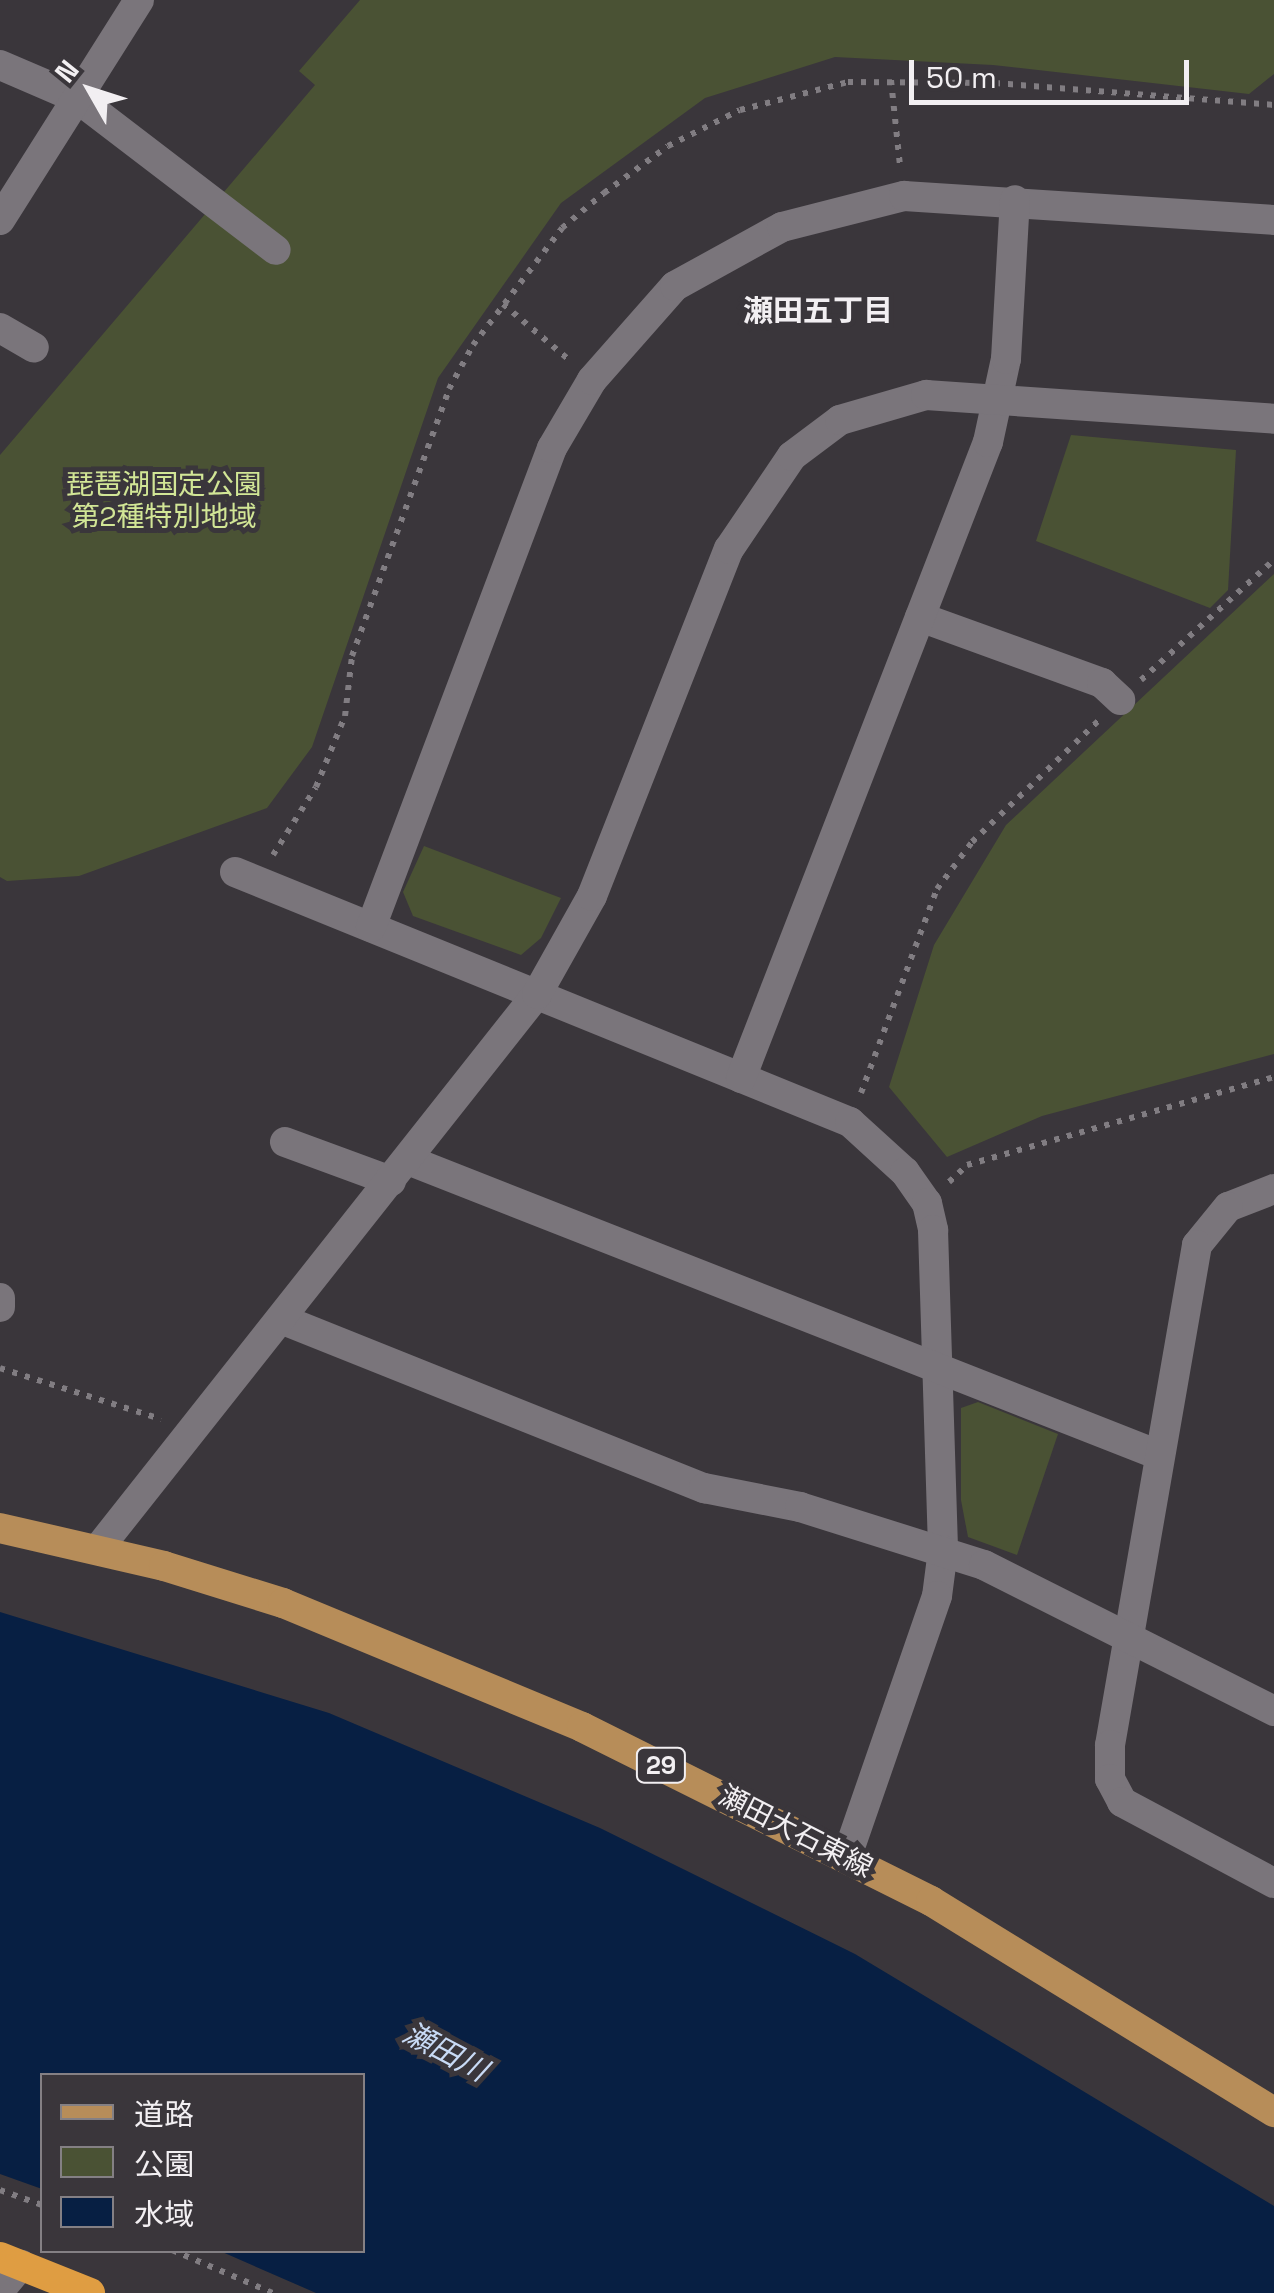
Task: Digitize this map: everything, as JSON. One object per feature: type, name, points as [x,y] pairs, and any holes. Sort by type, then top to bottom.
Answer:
[{"type":"highway","points":[[11,2261],[90,2293]]},
{"type":"main road","name":"瀬田大石東線","points":[[0,1528],[98,1549],[283,1603],[447,1668],[848,1856],[1274,2112]]},
{"type":"street","points":[[0,220],[139,0]]},
{"type":"street","points":[[0,65],[77,98],[276,250]]},
{"type":"street","points":[[371,927],[552,448],[592,380],[674,286],[726,253],[846,206],[904,196],[1015,200],[1274,220]]},
{"type":"street","points":[[742,1078],[988,442],[997,400],[1015,200]]},
{"type":"street","points":[[0,328],[34,348]]},
{"type":"street","points":[[98,1549],[537,994],[592,896],[730,549],[758,498],[792,456],[871,407],[926,395],[1274,420]]},
{"type":"street","points":[[920,617],[1102,683],[1120,700]]},
{"type":"street","points":[[244,876],[850,1122],[892,1158],[926,1204],[939,1370],[943,1550],[936,1596],[848,1856]]},
{"type":"street","points":[[286,1142],[400,1171],[1159,1454]]},
{"type":"street","points":[[1274,1189],[1228,1207],[1197,1245],[1110,1745],[1110,1779],[1122,1802],[1274,1884]]},
{"type":"street","points":[[0,1298],[0,1307]]},
{"type":"street","points":[[281,1319],[704,1488],[800,1507],[943,1550],[1130,1634],[1274,1711]]},
{"type":"street","points":[[0,2290],[11,2261]]},
{"type":"path","points":[[244,876],[316,787],[345,716],[352,656],[449,389],[503,304],[562,228],[668,146],[740,110],[848,82],[891,80],[1274,105]]},
{"type":"path","points":[[891,80],[904,196]]},
{"type":"path","points":[[503,304],[592,380]]},
{"type":"path","points":[[850,1122],[937,889],[972,842],[1274,560]]},
{"type":"path","points":[[926,1204],[967,1165],[1274,1077]]},
{"type":"path","points":[[0,1368],[194,1429]]},
{"type":"path","points":[[0,2190],[40,2204]]},
{"type":"path","points":[[179,2253],[273,2293]]},
{"type":"green space","name":"琵琶湖国定公園 第2種特別地域","points":[[360,0],[1274,0],[1274,74],[1249,94],[993,65],[835,57],[705,98],[561,203],[438,378],[312,747],[267,808],[79,876],[7,881],[0,877],[0,455],[315,85],[299,71]]},
{"type":"green space","points":[[1071,435],[1236,450],[1228,590],[1210,608],[1036,541]]},
{"type":"green space","points":[[1274,574],[1274,1054],[1042,1116],[947,1157],[889,1087],[934,945],[1006,825]]},
{"type":"green space","points":[[424,846],[561,898],[541,938],[521,955],[413,916],[403,892]]},
{"type":"green space","points":[[978,1402],[1058,1434],[1017,1555],[968,1537],[961,1500],[961,1408]]},
{"type":"water","name":"瀬田川","points":[[0,1612],[329,1713],[600,1828],[855,1954],[1274,2206],[1274,2293],[316,2293],[225,2253],[365,2253],[365,2073],[40,2073],[40,2188],[0,2174]]},
{"type":"district","name":"瀬田五丁目","points":[[818,311]]}]
